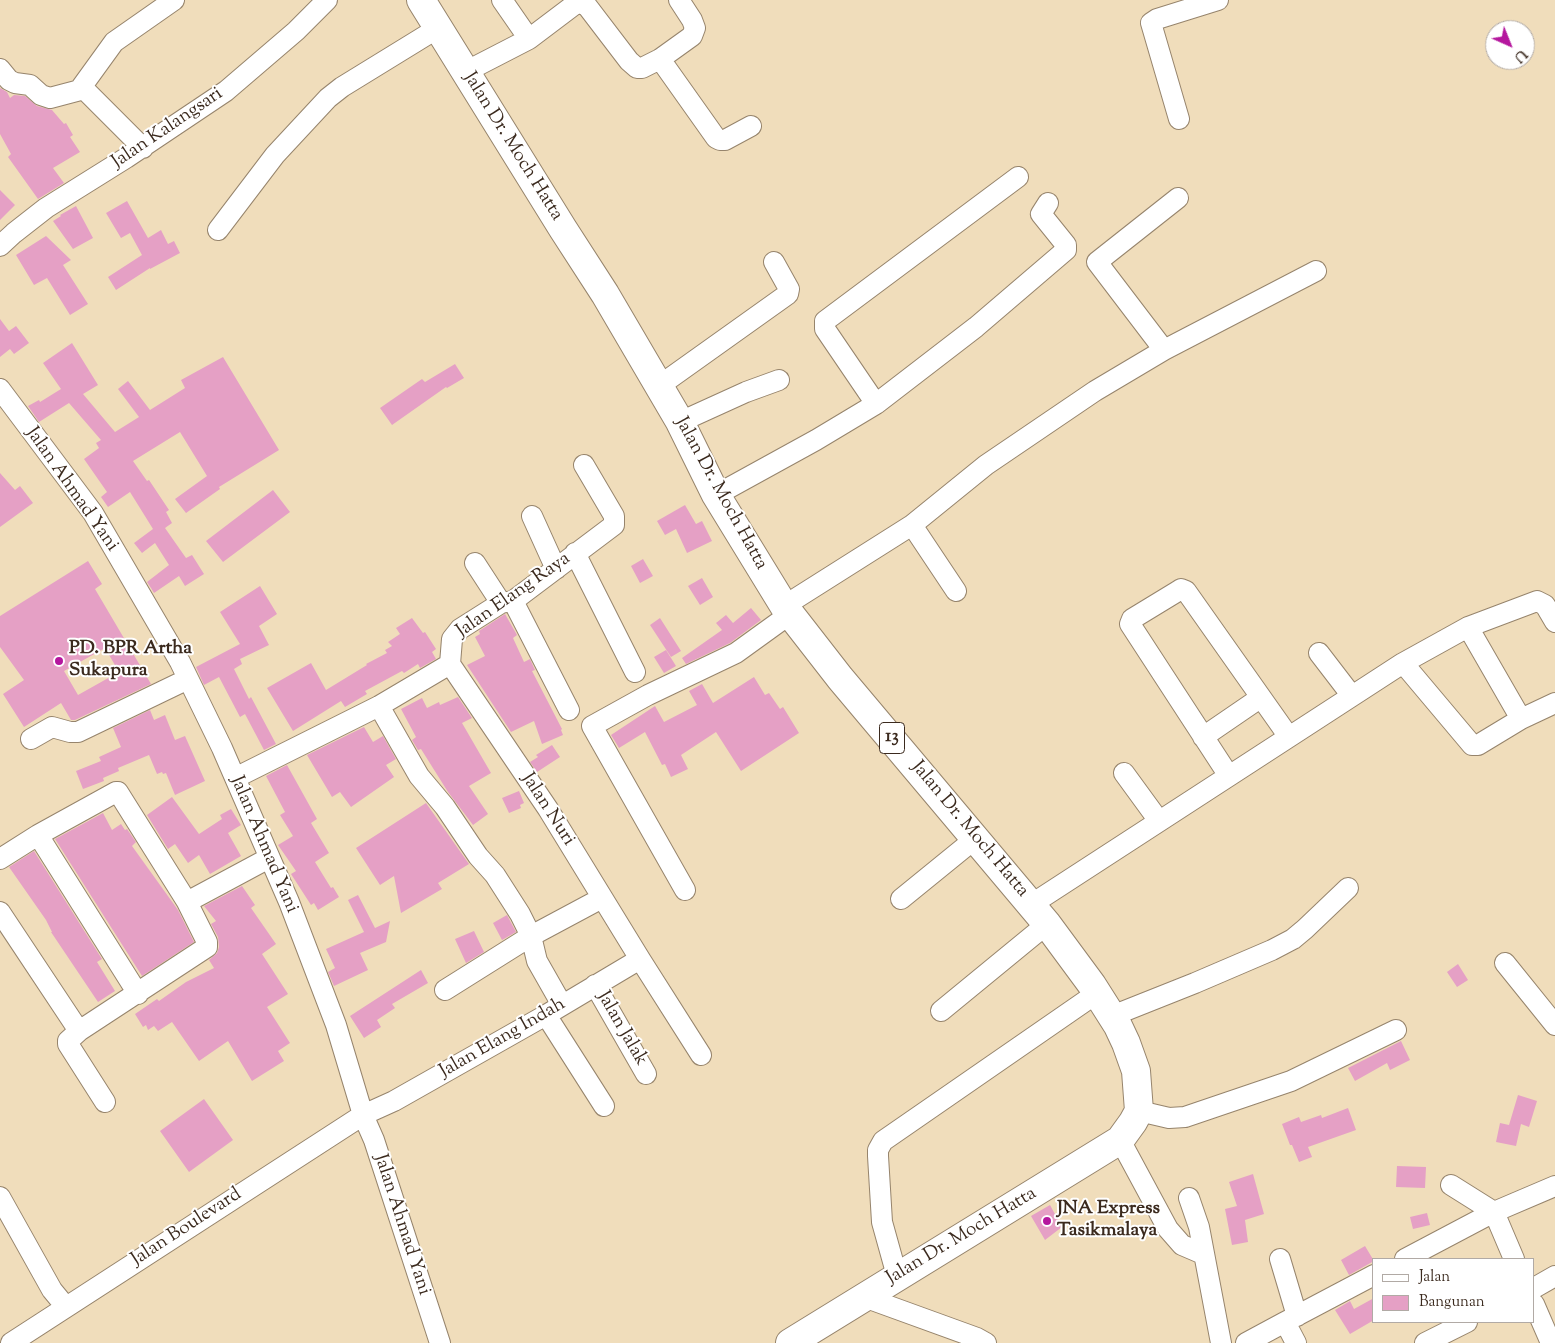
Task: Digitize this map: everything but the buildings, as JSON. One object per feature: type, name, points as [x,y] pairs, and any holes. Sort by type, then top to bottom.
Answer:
[{"type":"highway","name":"Jalan Dr. Moch Hatta","points":[[420,0],[605,294],[680,422],[716,495],[787,610],[840,678],[1039,914],[1112,1016],[1126,1043],[1136,1071],[1139,1110],[1134,1122],[1120,1140],[790,1343]]},
{"type":"street","points":[[80,89],[114,42],[174,0]]},
{"type":"street","name":"Jalan Kalangsari","points":[[0,246],[14,232],[46,208],[143,148],[226,91],[296,31],[327,0]]},
{"type":"street","points":[[502,0],[529,39]]},
{"type":"street","points":[[465,72],[529,39],[578,3],[587,6],[629,62],[637,68],[642,68],[660,59],[692,36],[695,28],[679,0]]},
{"type":"street","points":[[1179,118],[1151,23],[1157,19],[1218,0]]},
{"type":"street","points":[[218,230],[275,155],[328,98],[342,87],[438,28]]},
{"type":"street","points":[[660,59],[716,138],[725,140],[751,126]]},
{"type":"street","points":[[0,69],[9,80],[15,83],[30,84],[44,97],[50,98],[80,89],[87,91],[143,148]]},
{"type":"street","points":[[876,404],[825,329],[825,321],[1018,176]]},
{"type":"street","points":[[1164,350],[1097,262],[1178,198]]},
{"type":"street","points":[[716,495],[876,404],[976,327],[1066,250],[1066,245],[1041,214],[1048,204]]},
{"type":"street","points":[[659,386],[788,294],[789,289],[774,262]]},
{"type":"street","points":[[685,890],[592,726],[648,695],[736,653],[787,610],[912,525],[986,465],[1095,391],[1164,350],[1316,271]]},
{"type":"street","points":[[680,422],[746,392],[779,380]]},
{"type":"street","name":"Jalan Ahmad Yani","points":[[0,389],[93,513],[188,680],[222,748],[289,902],[336,1025],[363,1115],[374,1140],[440,1343]]},
{"type":"street","name":"Jalan Elang Raya","points":[[450,664],[450,646],[455,634],[460,629],[507,602],[556,569],[614,525],[614,516],[584,465]]},
{"type":"street","points":[[532,516],[556,569]]},
{"type":"street","points":[[912,525],[956,591]]},
{"type":"street","points":[[575,553],[635,672]]},
{"type":"street","points":[[475,563],[507,602],[569,710]]},
{"type":"street","points":[[1229,776],[1130,624],[1132,619],[1178,591],[1183,590],[1289,737]]},
{"type":"street","points":[[941,1011],[1039,914],[1159,821],[1403,663],[1468,627],[1538,601],[1545,604],[1555,622]]},
{"type":"street","points":[[1468,627],[1521,719]]},
{"type":"street","points":[[1319,653],[1352,696]]},
{"type":"street","points":[[1403,663],[1472,745],[1478,745],[1521,719],[1555,703]]},
{"type":"street","points":[[235,778],[379,706],[450,664]]},
{"type":"street","name":"Jalan Nuri","points":[[450,664],[548,809],[701,1055]]},
{"type":"street","points":[[30,739],[52,727],[70,732],[78,732],[188,680]]},
{"type":"street","points":[[1203,737],[1260,698]]},
{"type":"street","points":[[379,706],[419,776],[445,807],[478,856],[495,875],[520,914],[531,936],[537,961],[554,1010],[604,1106]]},
{"type":"street","points":[[1124,773],[1159,821]]},
{"type":"street","points":[[0,859],[38,835],[118,792],[187,902],[206,942],[207,947],[79,1031],[70,1039],[68,1044],[105,1102]]},
{"type":"street","points":[[38,835],[138,994]]},
{"type":"street","points":[[901,899],[976,838]]},
{"type":"street","points":[[187,902],[269,858]]},
{"type":"street","points":[[1112,1016],[1195,983],[1286,942],[1305,929],[1348,888]]},
{"type":"street","points":[[445,990],[531,936],[602,898]]},
{"type":"street","points":[[0,912],[79,1031]]},
{"type":"street","name":"Jalan Elang Indah","points":[[363,1115],[394,1101],[640,959]]},
{"type":"street","points":[[1505,963],[1555,1025]]},
{"type":"street","name":"Jalan Jalak","points":[[595,985],[646,1074]]},
{"type":"street","points":[[897,1276],[882,1222],[878,1150],[883,1141],[1097,994]]},
{"type":"street","points":[[1139,1110],[1169,1118],[1185,1117],[1291,1081],[1396,1030]]},
{"type":"street","name":"Jalan Boulevard","points":[[11,1343],[363,1115]]},
{"type":"street","points":[[1120,1140],[1168,1230],[1182,1245],[1204,1254]]},
{"type":"street","points":[[1451,1185],[1494,1212],[1514,1258]]},
{"type":"street","points":[[1407,1258],[1494,1212],[1555,1186]]},
{"type":"street","points":[[0,1197],[52,1290],[66,1307]]},
{"type":"street","points":[[1189,1198],[1199,1227],[1221,1343]]},
{"type":"street","points":[[1280,1259],[1296,1343]]},
{"type":"street","points":[[1535,1287],[1555,1276]]},
{"type":"street","points":[[1246,1343],[1372,1277]]},
{"type":"street","points":[[864,1297],[977,1338],[986,1343]]},
{"type":"street","points":[[1535,1306],[1551,1343]]},
{"type":"street","points":[[1425,1343],[1465,1323]]},
{"type":"place","name":"PD. BPR Artha Sukapura","points":[[59,661]]},
{"type":"place","name":"JNA Express Tasikmalaya","points":[[1047,1221]]}]
